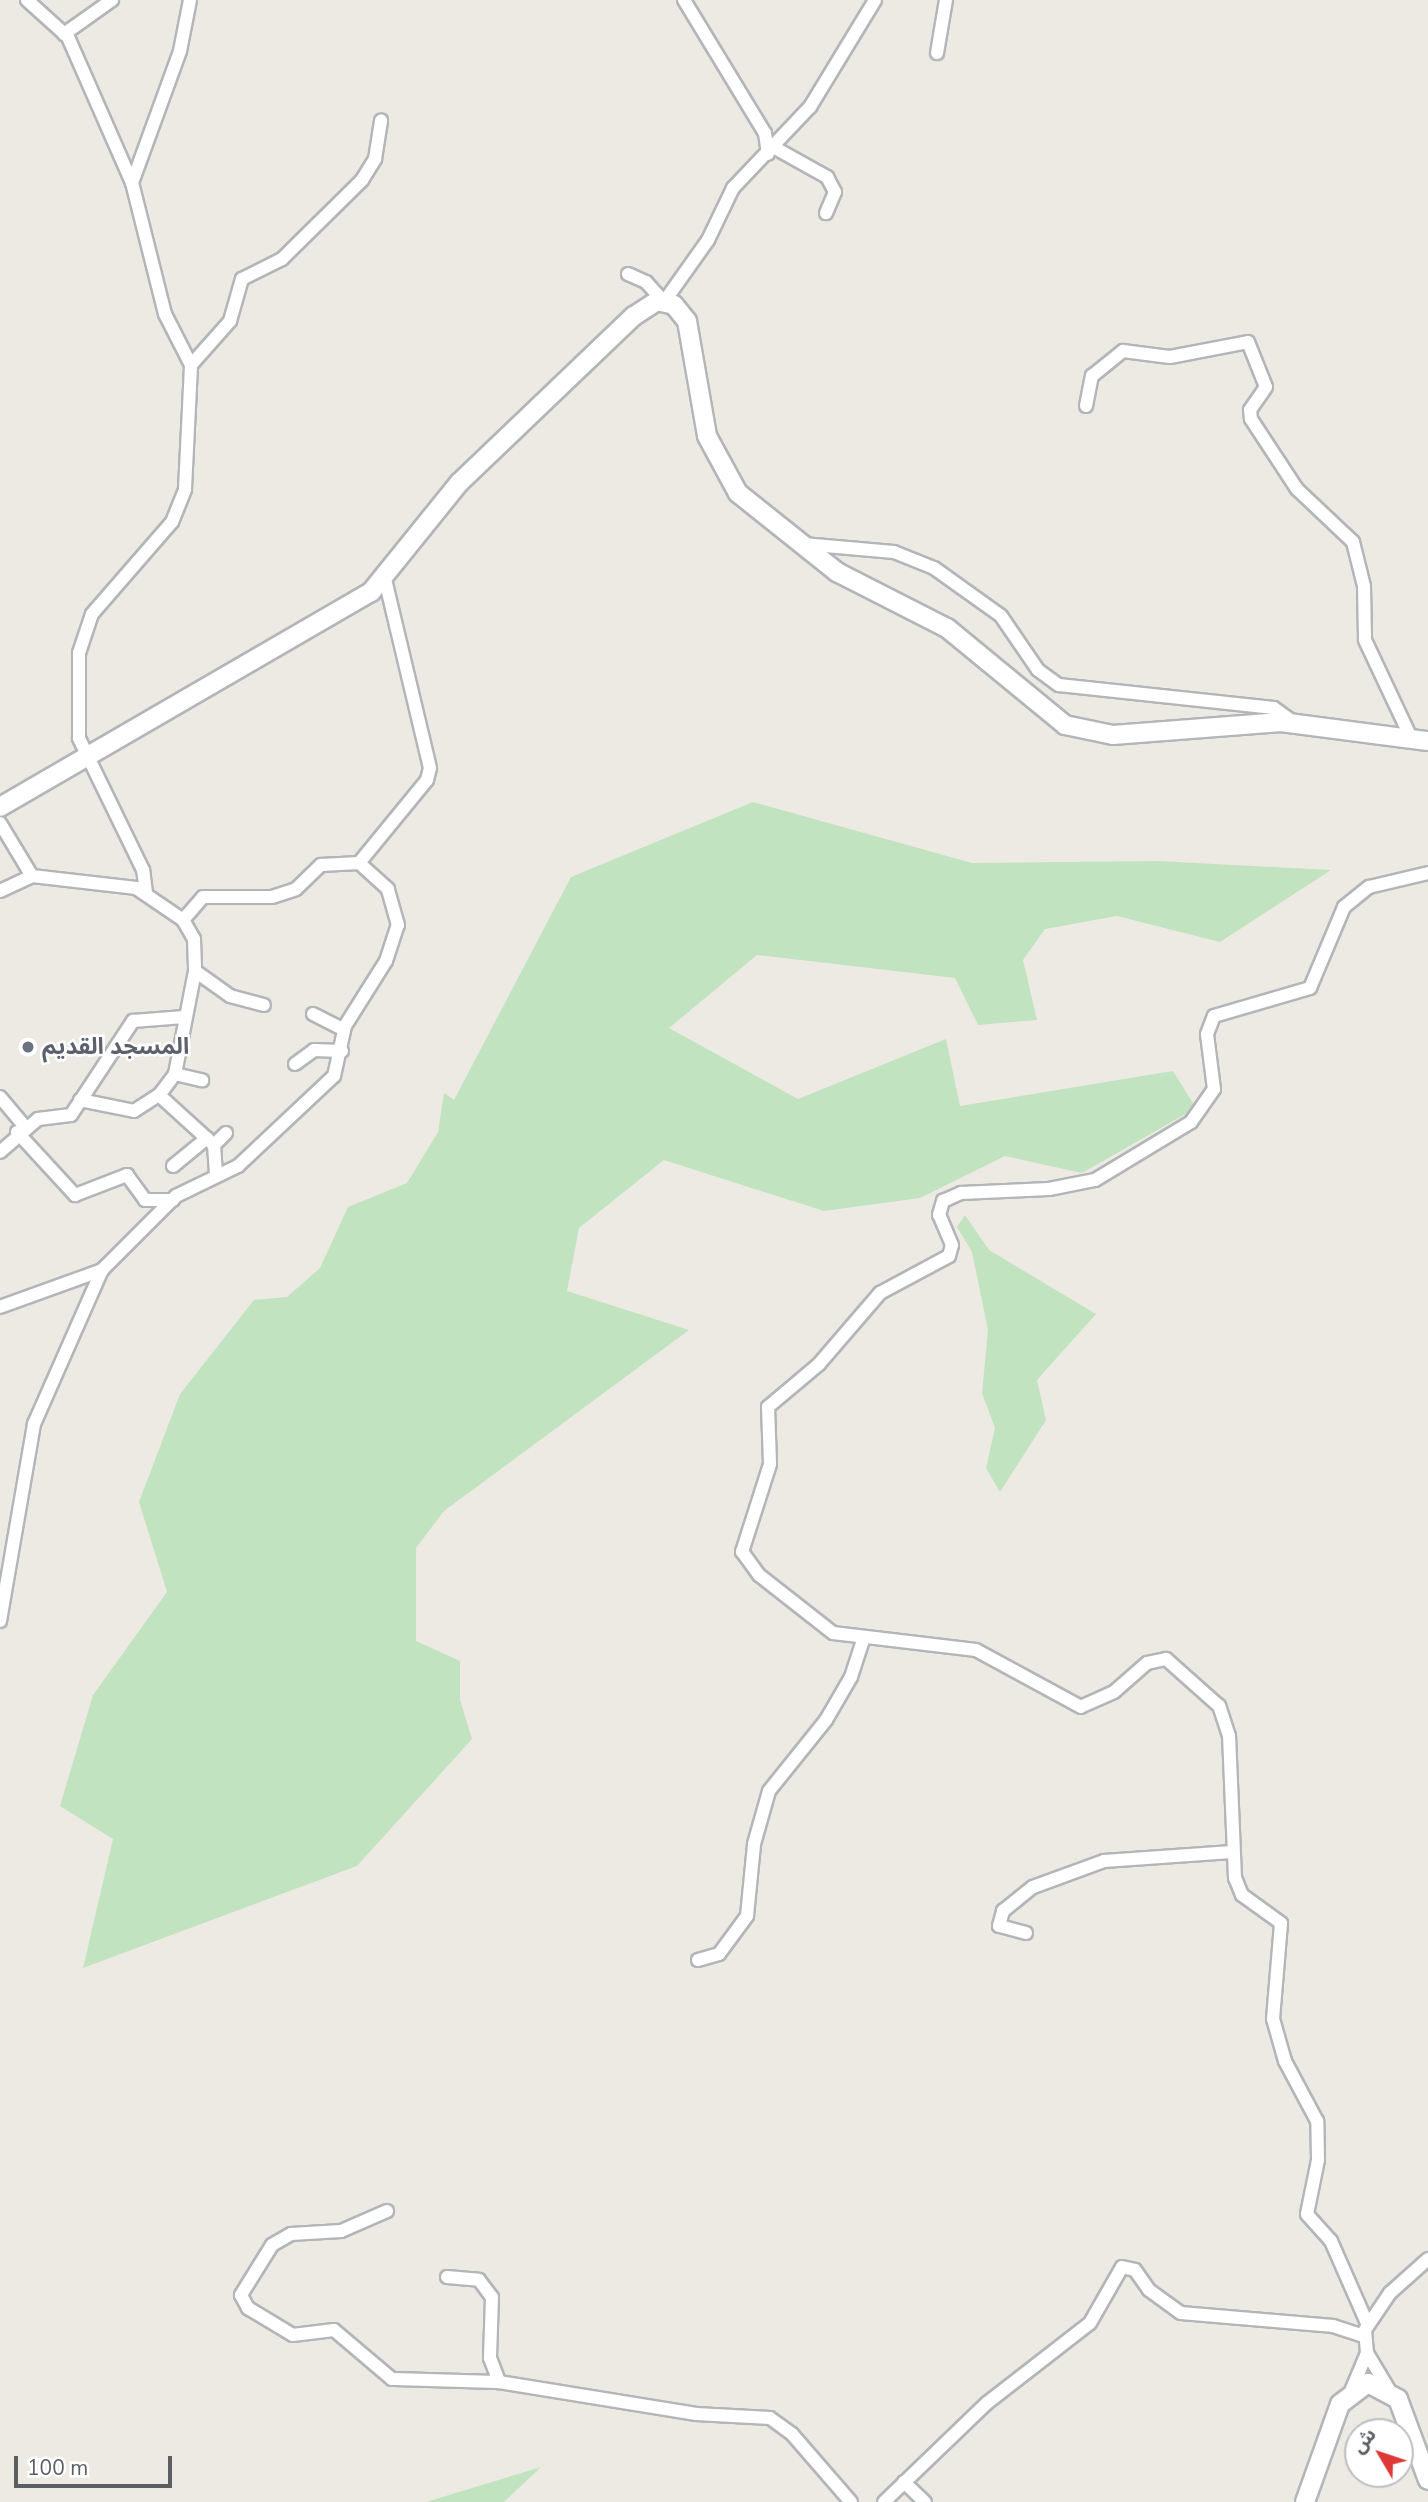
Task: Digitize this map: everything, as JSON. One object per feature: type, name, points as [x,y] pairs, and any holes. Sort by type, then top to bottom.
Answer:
[{"type":"street","points":[[27,0],[64,34],[132,183],[165,314],[191,365],[179,511],[105,594],[82,632],[78,720],[86,757],[144,870],[146,893]]},
{"type":"street","points":[[64,34],[112,0]]},
{"type":"street","points":[[132,183],[180,51],[190,0]]},
{"type":"street","points":[[684,0],[719,67],[765,133],[772,151],[827,177],[835,192],[826,213]]},
{"type":"street","points":[[0,807],[385,579],[459,483],[634,316],[664,302],[708,240],[733,188],[772,151],[848,54],[875,0]]},
{"type":"street","points":[[937,53],[946,0]]},
{"type":"street","points":[[191,365],[230,321],[242,279],[282,259],[362,180],[375,159],[381,120]]},
{"type":"street","points":[[628,274],[646,282],[687,321],[707,436],[720,470],[797,544],[837,572],[947,628],[1039,707],[1075,730],[1113,735],[1296,724],[1420,741]]},
{"type":"street","points":[[1086,406],[1092,376],[1123,351],[1170,357],[1248,342],[1266,387],[1251,419],[1297,489],[1353,542],[1364,586],[1365,640],[1420,741]]},
{"type":"street","points":[[797,544],[894,552],[927,564],[1001,617],[1041,673],[1059,685],[1274,708],[1296,724]]},
{"type":"street","points":[[359,863],[430,768],[385,579]]},
{"type":"street","points":[[0,823],[32,876]]},
{"type":"street","points":[[0,1621],[34,1424],[102,1270],[173,1200],[238,1166],[322,1093],[342,1051],[344,1030],[386,961],[398,925],[388,889],[359,863],[321,865],[296,889],[272,897],[203,897],[183,920]]},
{"type":"street","points":[[1367,2323],[1331,2241],[1307,2214],[1319,2136],[1314,2109],[1285,2061],[1273,2019],[1282,1928],[1273,1913],[1242,1895],[1232,1852],[1226,1719],[1172,1662],[1147,1663],[1114,1692],[1081,1707],[1061,1701],[988,1654],[826,1630],[744,1558],[746,1529],[770,1464],[765,1418],[773,1398],[819,1364],[880,1293],[949,1256],[952,1245],[939,1215],[943,1201],[961,1193],[1049,1189],[1095,1180],[1191,1122],[1214,1089],[1207,1034],[1214,1016],[1310,988],[1344,907],[1369,887],[1428,873]]},
{"type":"street","points":[[0,891],[32,876],[146,893],[183,920],[194,939],[195,971],[175,1073],[159,1095],[134,1111],[80,1100]]},
{"type":"street","points":[[195,971],[230,996],[264,1005]]},
{"type":"street","points":[[313,1014],[344,1030]]},
{"type":"street","points":[[0,1152],[21,1129],[38,1119],[66,1118],[133,1021],[184,1017]]},
{"type":"street","points":[[295,1064],[314,1050],[342,1051]]},
{"type":"street","points":[[175,1073],[202,1080]]},
{"type":"street","points":[[159,1095],[210,1141],[216,1176]]},
{"type":"street","points":[[0,1097],[21,1129],[75,1195],[127,1175],[145,1200],[173,1200]]},
{"type":"street","points":[[173,1166],[226,1133]]},
{"type":"street","points":[[0,1307],[102,1270]]},
{"type":"street","points":[[698,1960],[719,1954],[747,1916],[754,1844],[769,1791],[826,1720],[851,1677],[864,1637]]},
{"type":"street","points":[[1026,1933],[999,1926],[1003,1911],[1033,1887],[1104,1861],[1232,1852]]},
{"type":"street","points":[[387,2211],[341,2231],[291,2234],[272,2245],[241,2295],[248,2308],[293,2335],[334,2330],[392,2379],[499,2382],[695,2414],[770,2418],[851,2502]]},
{"type":"street","points":[[1428,2259],[1367,2323],[1364,2336],[1367,2353],[1388,2388],[1398,2399],[1428,2480]]},
{"type":"street","points":[[884,2502],[987,2403],[1090,2323],[1122,2267],[1135,2270],[1149,2290],[1181,2313],[1333,2326],[1364,2336]]},
{"type":"street","points":[[447,2277],[479,2280],[492,2297],[490,2358],[499,2382]]},
{"type":"street","points":[[1305,2502],[1331,2421],[1351,2391],[1367,2353]]},
{"type":"street","points":[[1351,2391],[1368,2383],[1388,2388]]},
{"type":"street","points":[[904,2482],[925,2502]]},
{"type":"green space","points":[[753,802],[972,863],[1157,861],[1331,870],[1220,942],[1117,916],[1045,929],[1023,960],[1037,1020],[978,1025],[955,978],[757,955],[669,1028],[798,1099],[946,1039],[960,1106],[1173,1071],[1196,1108],[1082,1173],[1005,1156],[920,1198],[824,1211],[664,1160],[579,1228],[567,1291],[689,1330],[444,1511],[416,1548],[416,1641],[460,1661],[460,1700],[472,1739],[357,1866],[83,1968],[113,1839],[60,1806],[93,1695],[167,1592],[139,1502],[180,1394],[254,1300],[287,1297],[320,1268],[348,1207],[407,1183],[438,1132],[444,1093],[454,1100],[571,877]]},
{"type":"green space","points":[[965,1215],[989,1250],[1096,1314],[1037,1380],[1046,1420],[1000,1492],[986,1468],[995,1428],[982,1393],[988,1330],[972,1252],[957,1227]]},
{"type":"green space","points":[[541,2467],[504,2502],[426,2502]]},
{"type":"place","name":"المسجد القديم","points":[[28,1047]]}]
